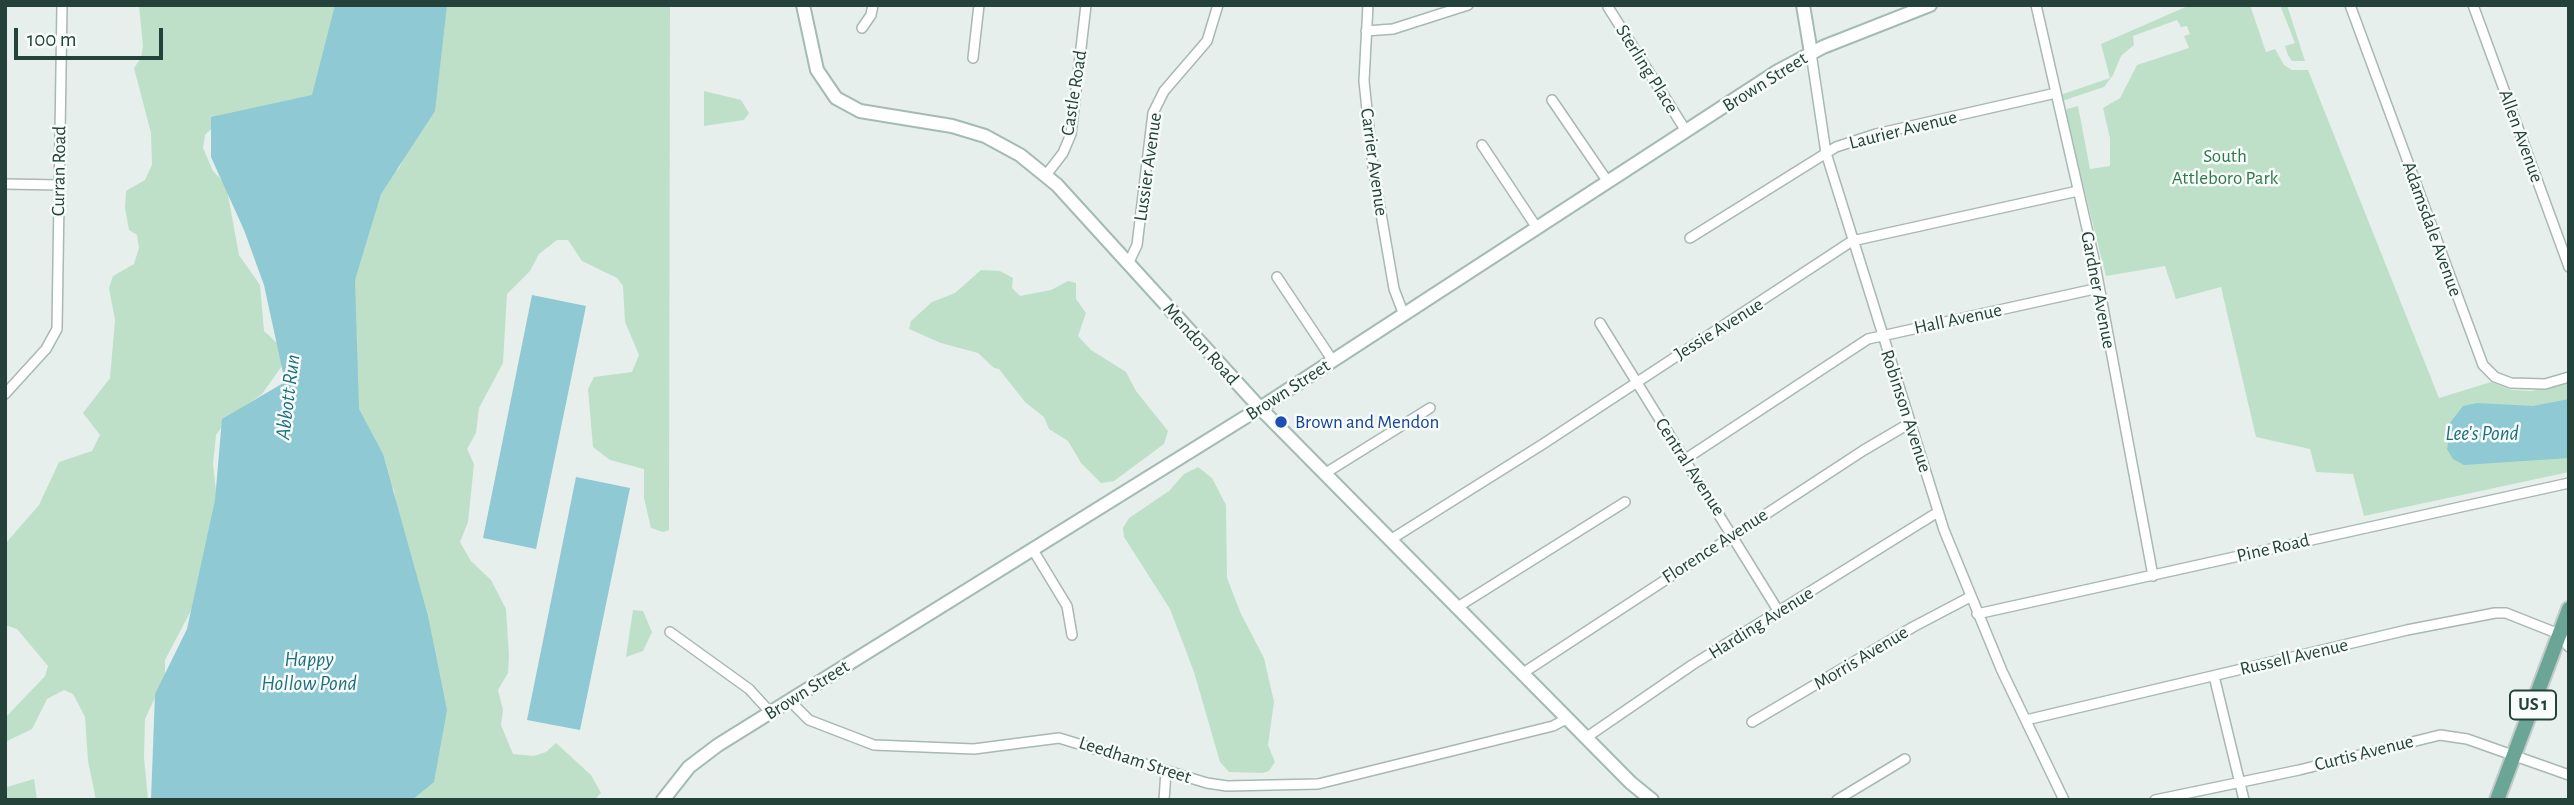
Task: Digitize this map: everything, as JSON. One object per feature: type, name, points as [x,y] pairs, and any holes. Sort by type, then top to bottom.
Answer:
[{"type":"main road","name":"US 1","points":[[2497,800],[2569,610]]},
{"type":"street","name":"Curran Road","points":[[5,394],[55,336],[62,5]]},
{"type":"street","name":"Mendon Road","points":[[803,5],[817,71],[829,90],[844,104],[860,111],[968,130],[1009,148],[1046,175],[1129,262],[1260,408],[1456,608],[1652,800]]},
{"type":"street","points":[[862,28],[871,15],[873,5]]},
{"type":"street","points":[[973,58],[979,5]]},
{"type":"street","name":"Castle Road","points":[[1046,175],[1057,162],[1070,134],[1086,5]]},
{"type":"street","name":"Lussier Avenue","points":[[1129,262],[1137,245],[1153,113],[1164,90],[1207,41],[1218,5]]},
{"type":"street","name":"Carrier Avenue","points":[[1368,5],[1364,81],[1376,191],[1395,297],[1404,315]]},
{"type":"street","points":[[1366,31],[1393,29],[1468,5]]},
{"type":"street","name":"Robinson Avenue","points":[[1803,5],[1826,153],[1938,512],[1977,614],[2064,800]]},
{"type":"street","name":"Brown Street","points":[[663,800],[695,761],[1260,408],[1811,52],[1930,5]]},
{"type":"street","name":"Gardner Avenue","points":[[2036,5],[2099,288],[2153,576]]},
{"type":"street","name":"Adamsdale Avenue","points":[[2350,5],[2483,365],[2495,377],[2511,383],[2545,384],[2569,377]]},
{"type":"street","name":"Allen Avenue","points":[[2473,5],[2569,267]]},
{"type":"street","name":"Sterling Place","points":[[1608,7],[1686,131]]},
{"type":"street","name":"Laurier Avenue","points":[[1690,238],[1826,153],[1876,134],[2056,93]]},
{"type":"street","points":[[1552,100],[1608,182]]},
{"type":"street","points":[[1482,145],[1537,228]]},
{"type":"street","points":[[5,184],[60,185]]},
{"type":"street","name":"Jessie Avenue","points":[[1390,540],[1543,444],[1852,241],[2078,191]]},
{"type":"street","points":[[1277,277],[1333,361]]},
{"type":"street","name":"Hall Avenue","points":[[1685,460],[1868,339],[2099,288]]},
{"type":"street","name":"Central Avenue","points":[[1600,323],[1634,382],[1734,535],[1779,612]]},
{"type":"street","points":[[1324,474],[1430,408]]},
{"type":"street","name":"Florence Avenue","points":[[1523,673],[1910,423]]},
{"type":"street","name":"Pine Road","points":[[1977,614],[2569,483]]},
{"type":"street","points":[[1456,608],[1625,502]]},
{"type":"street","name":"Harding Avenue","points":[[1587,737],[1692,665],[1938,512]]},
{"type":"street","points":[[1033,550],[1067,606],[1072,635]]},
{"type":"street","name":"Morris Avenue","points":[[1752,722],[1913,627],[1970,597]]},
{"type":"street","name":"Russell Avenue","points":[[2026,720],[2495,613],[2506,613],[2559,635]]},
{"type":"street","points":[[670,632],[749,689],[771,713]]},
{"type":"street","points":[[2559,635],[2569,647]]},
{"type":"street","points":[[2214,676],[2244,800]]},
{"type":"street","name":"Leedham Street","points":[[790,701],[801,715],[818,725],[874,745],[974,749],[1059,738],[1217,785],[1306,786],[1553,726],[1568,718]]},
{"type":"street","name":"Curtis Avenue","points":[[2155,800],[2454,734],[2569,775]]},
{"type":"street","points":[[1837,800],[1905,759]]},
{"type":"street","points":[[1164,800],[1166,771]]},
{"type":"green space","points":[[139,5],[334,5],[336,14],[311,104],[218,122],[205,135],[203,148],[213,171],[226,184],[239,255],[260,285],[264,331],[280,346],[284,363],[262,394],[229,417],[216,435],[213,464],[217,500],[207,580],[165,660],[165,676],[145,719],[144,758],[148,800],[96,800],[88,761],[85,717],[73,694],[64,690],[47,699],[32,729],[5,742],[5,718],[45,676],[48,666],[17,629],[5,625],[5,544],[39,505],[59,462],[92,451],[100,435],[83,413],[110,378],[115,320],[109,288],[113,276],[134,264],[139,248],[137,235],[129,230],[125,208],[126,191],[145,180],[152,165],[151,133],[134,68],[141,58],[143,46]]},
{"type":"green space","points":[[444,5],[670,5],[669,530],[663,532],[651,528],[644,498],[644,469],[610,460],[593,447],[588,389],[594,377],[632,372],[639,355],[625,322],[623,286],[617,278],[582,261],[568,240],[557,240],[539,254],[530,271],[507,294],[503,363],[479,408],[476,433],[467,449],[474,464],[468,522],[460,542],[471,561],[491,580],[506,609],[509,656],[508,673],[498,690],[503,710],[501,725],[513,754],[534,756],[546,752],[556,743],[591,775],[601,793],[594,800],[402,800],[400,528],[394,490],[359,425],[350,285],[374,193],[399,168],[411,144]]},
{"type":"green space","name":"South Attleboro Park","points":[[2190,5],[2250,5],[2266,52],[2275,49],[2284,65],[2292,70],[2308,70],[2439,398],[2491,382],[2512,390],[2532,391],[2569,382],[2569,472],[2364,516],[2353,474],[2316,472],[2310,449],[2256,437],[2221,287],[2176,299],[2165,266],[2106,276],[2065,113],[2067,109],[2078,106],[2090,169],[2110,166],[2110,138],[2103,108],[2120,98],[2137,65],[2189,48],[2184,36],[2190,34],[2187,26],[2181,27],[2177,20],[2133,36],[2134,45],[2121,56],[2113,75],[2104,87],[2062,101],[2060,95],[2110,78],[2101,44]]},
{"type":"green space","points":[[2280,5],[2287,5],[2305,61],[2292,61],[2288,55],[2285,46],[2295,43]]},
{"type":"green space","points":[[704,91],[741,100],[749,113],[744,120],[704,126]]},
{"type":"green space","points":[[981,270],[1000,271],[1013,278],[1012,288],[1020,296],[1051,290],[1068,281],[1076,283],[1076,299],[1086,313],[1078,336],[1091,350],[1126,372],[1136,391],[1168,431],[1164,444],[1114,481],[1101,483],[1081,463],[1068,441],[1049,429],[1044,417],[1025,402],[999,369],[994,368],[978,353],[941,343],[909,329],[911,321],[932,302],[955,293]]},
{"type":"green space","points":[[1198,467],[1212,478],[1226,505],[1227,578],[1241,614],[1264,658],[1274,702],[1268,745],[1275,762],[1269,771],[1263,773],[1229,772],[1220,762],[1194,672],[1170,609],[1124,537],[1123,528],[1129,518],[1169,491],[1184,474]]},
{"type":"green space","points":[[633,610],[643,611],[652,632],[643,651],[626,657]]},
{"type":"green space","points":[[34,779],[37,800],[5,800],[7,787]]},
{"type":"water","name":"Happy Hollow Pond","points":[[335,5],[447,5],[435,111],[381,194],[355,280],[359,409],[383,454],[428,616],[447,710],[434,782],[412,800],[151,800],[155,694],[187,629],[215,500],[222,419],[285,382],[264,285],[244,230],[211,157],[211,117],[312,95]]},
{"type":"water","points":[[532,295],[586,306],[536,549],[483,538]]},
{"type":"water","name":"Lee's Pond","points":[[2569,399],[2569,458],[2464,465],[2453,459],[2447,449],[2449,435],[2446,428],[2463,406],[2477,403],[2533,406]]},
{"type":"water","points":[[576,477],[630,488],[580,730],[527,720]]},
{"type":"place","name":"Brown and Mendon","points":[[1281,422]]},
{"type":"water label","name":"Abbott Run","points":[[288,397]]}]
